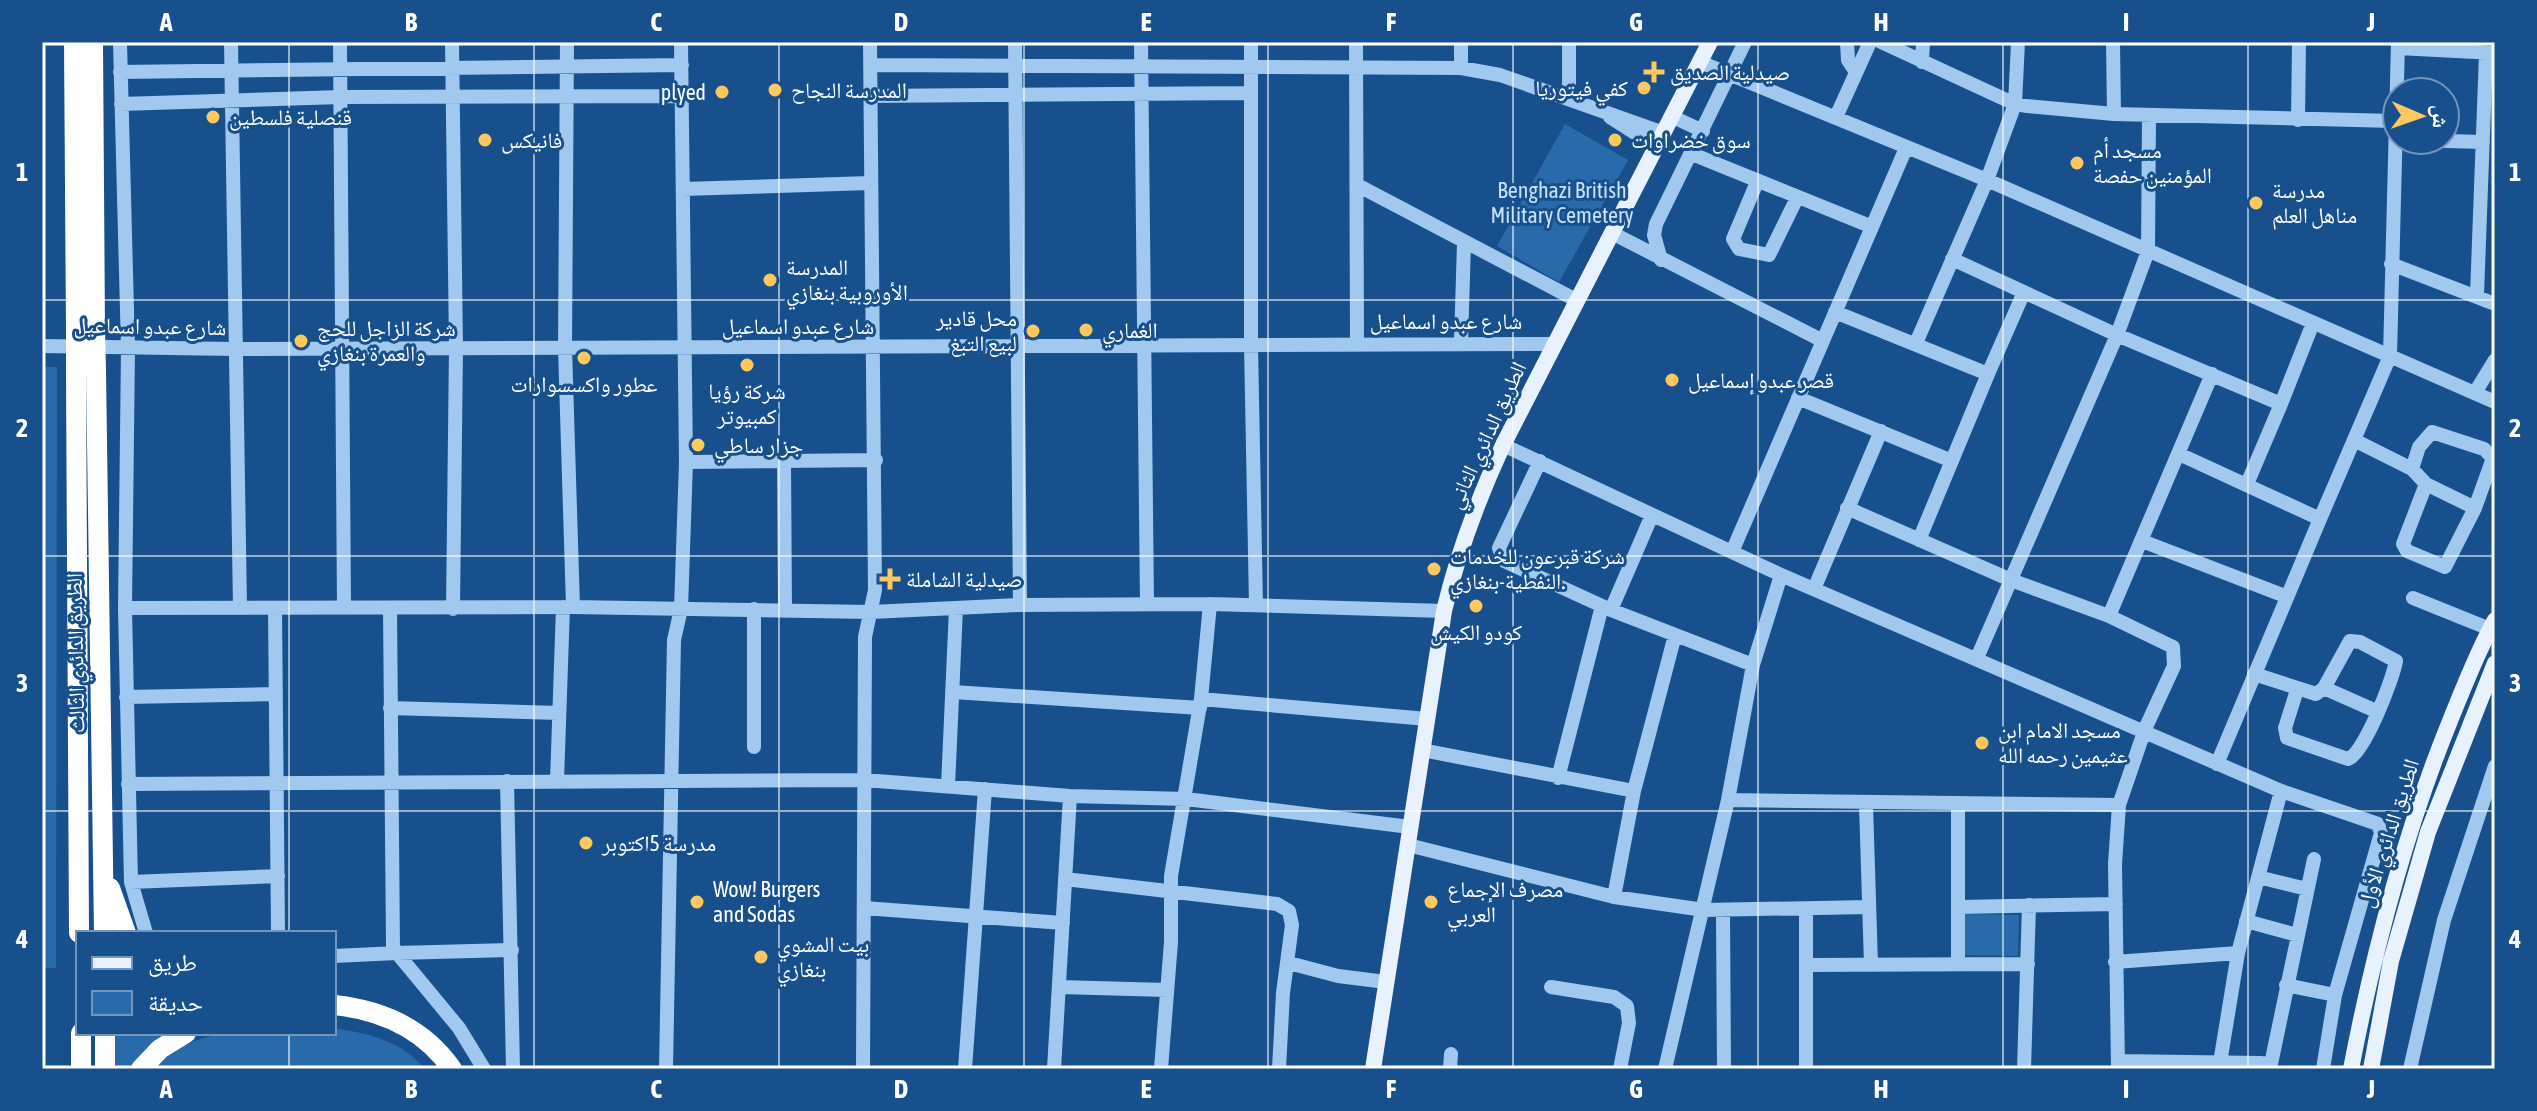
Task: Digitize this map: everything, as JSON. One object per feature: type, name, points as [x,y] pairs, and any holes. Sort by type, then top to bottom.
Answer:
[{"type":"highway","points":[[74,42],[86,372]]},
{"type":"highway","points":[[85,331],[93,42]]},
{"type":"highway","name":"الطريق الدائري الثالث","points":[[86,372],[104,931]]},
{"type":"highway","name":"الطريق الدائري الثالث","points":[[79,931],[86,372]]},
{"type":"highway","points":[[104,866],[125,931]]},
{"type":"highway","points":[[336,1005],[388,1017],[417,1032],[452,1069]]},
{"type":"highway","points":[[336,1020],[388,1031],[410,1043],[436,1069]]},
{"type":"highway","points":[[81,1035],[81,1069]]},
{"type":"highway","points":[[105,1035],[105,1069]]},
{"type":"highway","points":[[141,1069],[160,1049],[183,1035]]},
{"type":"main road","name":"الطريق الدائري الثاني","points":[[1373,1069],[1444,611],[1476,503],[1553,344],[1710,42]]},
{"type":"main road","name":"الطريق الدائري الأول","points":[[2351,1069],[2364,1001],[2410,826],[2492,624]]},
{"type":"main road","name":"الطريق الدائري الأول","points":[[2371,1069],[2391,961],[2428,832],[2495,663]]},
{"type":"street","points":[[120,42],[128,349],[125,608],[128,784],[131,882],[145,931]]},
{"type":"street","points":[[231,42],[240,608]]},
{"type":"street","points":[[340,42],[344,608]]},
{"type":"street","points":[[452,42],[456,347],[453,609]]},
{"type":"street","points":[[557,781],[568,607],[565,348],[567,42]]},
{"type":"street","points":[[666,1069],[674,640],[681,609],[686,462],[681,42]]},
{"type":"street","points":[[863,1069],[865,637],[875,590],[876,460],[870,42]]},
{"type":"street","points":[[1015,42],[1020,605]]},
{"type":"street","points":[[1141,42],[1147,604]]},
{"type":"street","points":[[1251,42],[1251,345],[1256,605]]},
{"type":"street","points":[[1356,42],[1359,186],[1357,344]]},
{"type":"street","points":[[1445,42],[1461,47],[1461,68]]},
{"type":"street","points":[[1569,42],[1569,98]]},
{"type":"street","points":[[1661,260],[1654,235],[1656,224],[1745,42]]},
{"type":"street","points":[[1847,42],[1848,60],[1856,72]]},
{"type":"street","points":[[1836,117],[1870,42]]},
{"type":"street","points":[[1881,42],[2015,104],[2114,114],[2381,121]]},
{"type":"street","points":[[1922,62],[1923,42]]},
{"type":"street","points":[[1916,343],[1987,180],[2015,104],[2018,42]]},
{"type":"street","points":[[2113,42],[2114,114]]},
{"type":"street","points":[[2298,120],[2299,42]]},
{"type":"street","points":[[2396,76],[2398,45],[2491,53],[2490,91],[2483,142],[2488,169],[2477,295]]},
{"type":"street","points":[[1700,62],[1987,180],[2476,391],[2495,402]]},
{"type":"street","points":[[120,72],[682,65]]},
{"type":"street","points":[[870,65],[1461,68],[1500,75],[1569,98],[1660,140]]},
{"type":"street","points":[[869,96],[1250,93]]},
{"type":"street","points":[[121,104],[341,97],[680,96]]},
{"type":"street","points":[[1977,658],[2117,335],[2148,251],[2149,115]]},
{"type":"street","points":[[1673,117],[1703,131]]},
{"type":"street","points":[[2461,141],[2483,142]]},
{"type":"street","points":[[1732,552],[1906,148]]},
{"type":"street","points":[[1692,154],[1870,226]]},
{"type":"street","points":[[2217,764],[2285,596],[2356,441],[2390,356],[2394,156]]},
{"type":"street","points":[[1757,182],[1733,239],[1739,249],[1769,255],[1797,198]]},
{"type":"street","points":[[683,189],[870,183]]},
{"type":"street","points":[[1359,186],[1576,300]]},
{"type":"street","points":[[1612,233],[1823,341]]},
{"type":"street","points":[[1461,342],[1464,243]]},
{"type":"street","points":[[1952,259],[2117,335],[2281,404]]},
{"type":"street","points":[[2391,264],[2495,304]]},
{"type":"street","points":[[1919,540],[2024,292]]},
{"type":"street","points":[[1835,312],[1988,374]]},
{"type":"street","points":[[2247,484],[2313,323]]},
{"type":"street","name":"شارع عبدو اسماعيل","points":[[42,346],[234,349],[1553,344]]},
{"type":"street","points":[[2476,391],[2495,360]]},
{"type":"street","points":[[2109,616],[2212,374]]},
{"type":"street","points":[[1798,398],[1952,461]]},
{"type":"street","points":[[1814,589],[1881,431]]},
{"type":"street","points":[[2412,469],[2419,447],[2432,432],[2484,449],[2493,462],[2447,566],[2407,551],[2403,540],[2426,484]]},
{"type":"street","points":[[2356,441],[2412,469],[2426,484],[2475,508]]},
{"type":"street","points":[[1503,445],[1781,575],[2145,729],[2217,764],[2281,791],[2375,822],[2380,828],[2335,995],[2323,1069]]},
{"type":"street","points":[[2179,454],[2320,519]]},
{"type":"street","points":[[686,462],[876,460]]},
{"type":"street","points":[[784,461],[785,609]]},
{"type":"street","points":[[1540,461],[1499,548],[1500,557],[1607,608],[1753,665]]},
{"type":"street","points":[[1847,508],[2011,580],[2109,616],[2173,647],[2174,666],[2145,729],[2119,805],[2115,962],[2118,1065],[2271,1066],[2314,859]]},
{"type":"street","points":[[1558,778],[1607,608],[1652,515]]},
{"type":"street","points":[[2142,541],[2285,596]]},
{"type":"street","points":[[1665,1069],[1728,800],[1753,665],[1781,575]]},
{"type":"street","points":[[2413,598],[2492,624]]},
{"type":"street","points":[[125,608],[568,607],[871,612],[1020,605],[1210,604],[1444,611]]},
{"type":"street","points":[[1161,1069],[1170,894],[1200,703],[1210,604]]},
{"type":"street","points":[[275,608],[278,931]]},
{"type":"street","points":[[390,608],[392,940],[397,953],[459,1028],[484,1069]]},
{"type":"street","points":[[948,786],[956,608]]},
{"type":"street","points":[[754,609],[754,747]]},
{"type":"street","points":[[1614,897],[1634,791],[1675,635]]},
{"type":"street","points":[[2254,674],[2316,694],[2324,688],[2350,641],[2360,642],[2396,661],[2358,753],[2348,759],[2287,738],[2285,728],[2297,690]]},
{"type":"street","points":[[2324,688],[2376,711]]},
{"type":"street","points":[[953,692],[1200,703],[1427,719]]},
{"type":"street","points":[[126,697],[276,694]]},
{"type":"street","points":[[390,708],[559,713]]},
{"type":"street","points":[[1422,750],[1634,791]]},
{"type":"street","points":[[2410,1069],[2437,946],[2495,766]]},
{"type":"street","points":[[128,784],[278,786],[390,782],[864,780],[1070,796],[1186,799],[1409,836],[1614,897],[1723,912],[1869,907]]},
{"type":"street","points":[[507,781],[513,1069]]},
{"type":"street","points":[[965,1069],[985,789]]},
{"type":"street","points":[[2220,1065],[2238,953],[2281,791]]},
{"type":"street","points":[[1054,1069],[1070,796]]},
{"type":"street","points":[[1728,800],[2119,805]]},
{"type":"street","points":[[1866,804],[1871,965]]},
{"type":"street","points":[[1958,805],[1958,964]]},
{"type":"street","points":[[131,882],[278,876]]},
{"type":"street","points":[[2258,877],[2307,889]]},
{"type":"street","points":[[1065,879],[1170,894],[1277,904],[1289,911],[1292,925],[1283,993],[1279,1069]]},
{"type":"street","points":[[1959,907],[2116,904]]},
{"type":"street","points":[[2024,1069],[2029,905]]},
{"type":"street","points":[[864,908],[1063,923]]},
{"type":"street","points":[[1806,909],[1806,1069]]},
{"type":"street","points":[[1723,912],[1724,1069]]},
{"type":"street","points":[[2246,921],[2297,935]]},
{"type":"street","points":[[336,956],[512,950]]},
{"type":"street","points":[[2115,962],[2238,953]]},
{"type":"street","points":[[1289,963],[1338,976],[1386,982]]},
{"type":"street","points":[[1806,965],[2028,964]]},
{"type":"street","points":[[2286,985],[2335,995]]},
{"type":"street","points":[[1059,987],[1167,990]]},
{"type":"street","points":[[1551,987],[1614,997],[1627,1006],[1629,1023],[1620,1069]]},
{"type":"green space","name":"Benghazi British Military Cemetery","points":[[1565,124],[1628,160],[1559,282],[1497,246]]},
{"type":"green space","points":[[42,367],[57,367],[56,968],[42,968]]},
{"type":"green space","points":[[1965,914],[2019,915],[2018,956],[1964,955]]},
{"type":"green space","points":[[336,1028],[372,1036],[395,1045],[425,1069],[153,1069],[171,1053],[192,1042],[214,1036],[336,1035]]},
{"type":"green space","points":[[114,1035],[173,1035],[133,1069],[114,1069]]},
{"type":"place","name":"صيدلية الصديق","points":[[1654,72]]},
{"type":"place","name":"كفي فيتوريا","points":[[1644,88]]},
{"type":"place","name":"المدرسة النجاح","points":[[775,90]]},
{"type":"place","name":"plyed","points":[[722,92]]},
{"type":"place","name":"قنصلية فلسطين","points":[[213,117]]},
{"type":"place","name":"فانيكس","points":[[485,140]]},
{"type":"place","name":"سوق خضراوات","points":[[1615,140]]},
{"type":"place","name":"مسجد أم المؤمنين حفصة","points":[[2077,163]]},
{"type":"place","name":"مدرسة مناهل العلم","points":[[2256,203]]},
{"type":"place","name":"المدرسة الأوروبية بنغازي","points":[[770,280]]},
{"type":"place","name":"الغماري","points":[[1086,330]]},
{"type":"place","name":"محل قادير لبيع التبغ","points":[[1033,331]]},
{"type":"place","name":"شركة الزاجل للحج والعمرة بنغازي","points":[[301,341]]},
{"type":"place","name":"عطور واكسسوارات","points":[[584,358]]},
{"type":"place","name":"شركة رؤيا كمبيوتر","points":[[747,365]]},
{"type":"place","name":"قصر عبدو إسماعيل","points":[[1672,380]]},
{"type":"place","name":"جزار ساطي","points":[[698,445]]},
{"type":"place","name":"شركة قبرعون للخدمات النفطية-بنغازي.","points":[[1434,569]]},
{"type":"place","name":"صيدلية الشاملة","points":[[890,579]]},
{"type":"place","name":"كودو الكيش","points":[[1476,606]]},
{"type":"place","name":"مسجد الامام ابن عثيمين رحمه الله","points":[[1982,743]]},
{"type":"place","name":"مدرسة 5اكتوبر","points":[[586,843]]},
{"type":"place","name":"Wow! Burgers and Sodas","points":[[697,902]]},
{"type":"place","name":"مصرف الإجماع العربي","points":[[1431,902]]},
{"type":"place","name":"بيت المشوي بنغازي","points":[[761,957]]}]
